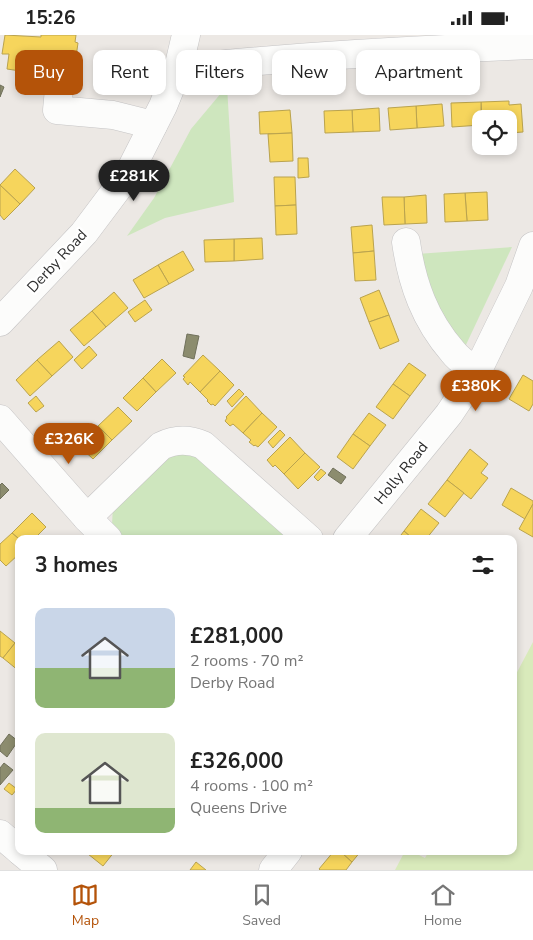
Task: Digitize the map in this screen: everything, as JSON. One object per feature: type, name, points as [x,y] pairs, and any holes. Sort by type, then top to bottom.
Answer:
[{"type":"street","name":"Derby Road","points":[[182,50],[186,35]]},
{"type":"street","points":[[262,60],[443,42],[533,45]]},
{"type":"street","name":"Derby Road","points":[[0,322],[84,233],[129,173],[163,106],[176,74]]},
{"type":"street","points":[[58,95],[57,110],[113,115],[153,125]]},
{"type":"street","points":[[406,242],[410,272],[426,315],[453,353],[477,372]]},
{"type":"street","name":"Holly Road","points":[[350,535],[449,413],[477,372],[516,294],[529,262],[533,246]]},
{"type":"street","points":[[0,419],[104,535]]},
{"type":"street","points":[[87,518],[161,446],[172,441],[194,441],[203,445],[304,535]]},
{"type":"street","points":[[0,834],[15,847]]},
{"type":"street","points":[[25,855],[43,870]]},
{"type":"street","points":[[273,870],[285,855]]},
{"type":"green space","points":[[219,95],[228,95],[234,202],[165,218],[127,236],[154,198],[191,129]]},
{"type":"green space","points":[[512,247],[464,349],[436,316],[417,254]]},
{"type":"green space","points":[[190,450],[287,535],[122,535],[112,526],[113,504],[168,451]]},
{"type":"green space","points":[[533,642],[533,870],[395,870],[403,855],[419,855],[425,858],[427,855],[517,855],[517,672]]},
{"type":"building: Homes","points":[[5,35],[41,37],[41,35],[76,35],[75,42],[78,43],[77,50],[15,50],[15,70],[7,69],[9,54],[2,54]]},
{"type":"building: Homes","points":[[509,101],[509,105],[521,104],[523,132],[517,132],[517,110],[481,110],[481,102]]},
{"type":"building: Homes","points":[[481,102],[481,110],[472,110],[472,126],[452,127],[451,103]]},
{"type":"building: Homes","points":[[442,104],[444,126],[417,128],[416,106]]},
{"type":"building: Homes","points":[[416,106],[417,128],[390,130],[388,108]]},
{"type":"building: Homes","points":[[379,108],[380,131],[353,132],[352,110]]},
{"type":"building: Homes","points":[[290,110],[292,133],[260,134],[259,112]]},
{"type":"building: Homes","points":[[352,110],[353,132],[325,133],[324,111]]},
{"type":"building: Homes","points":[[292,133],[293,161],[270,162],[268,134]]},
{"type":"building: Homes","points":[[298,158],[308,158],[309,177],[298,178]]},
{"type":"building: Homes","points":[[15,169],[35,188],[20,204],[0,185]]},
{"type":"building: Homes","points":[[274,177],[295,177],[296,205],[275,206]]},
{"type":"building: Homes","points":[[0,185],[20,204],[4,220],[0,215]]},
{"type":"building: Homes","points":[[487,192],[488,220],[467,221],[465,193]]},
{"type":"building: Homes","points":[[465,193],[467,221],[445,222],[444,194]]},
{"type":"building: Homes","points":[[426,195],[427,223],[405,224],[404,197]]},
{"type":"building: Homes","points":[[382,197],[404,197],[405,224],[384,225]]},
{"type":"building: Homes","points":[[296,205],[297,234],[276,235],[275,206]]},
{"type":"building: Homes","points":[[372,225],[374,251],[353,253],[351,227]]},
{"type":"building: Homes","points":[[262,238],[263,259],[234,261],[234,239]]},
{"type":"building: Homes","points":[[234,239],[234,261],[205,262],[204,240]]},
{"type":"building: Homes","points":[[183,251],[194,270],[169,284],[158,265]]},
{"type":"building: Homes","points":[[374,251],[376,280],[355,281],[353,253]]},
{"type":"building: Homes","points":[[158,265],[169,284],[144,298],[133,280]]},
{"type":"building: Homes","points":[[379,290],[389,315],[369,322],[360,298]]},
{"type":"building: Homes","points":[[114,292],[128,308],[106,327],[92,311]]},
{"type":"building: Homes","points":[[145,300],[152,310],[135,322],[128,312]]},
{"type":"building: Homes","points":[[92,311],[106,327],[84,346],[70,330]]},
{"type":"building: Homes","points":[[389,315],[399,341],[380,349],[369,322]]},
{"type":"building: Homes","points":[[59,341],[73,357],[52,376],[37,360]]},
{"type":"building: Homes","points":[[89,346],[97,355],[82,369],[74,360]]},
{"type":"building: Homes","points":[[203,355],[220,371],[200,392],[190,382],[188,385],[183,376]]},
{"type":"building: Homes","points":[[162,359],[176,373],[156,392],[143,378]]},
{"type":"building: Homes","points":[[37,360],[52,376],[30,396],[16,380]]},
{"type":"building: Homes","points":[[409,363],[426,375],[410,396],[393,384]]},
{"type":"building: Homes","points":[[220,371],[234,385],[215,406],[211,405],[200,392]]},
{"type":"building: Homes","points":[[523,375],[533,381],[533,404],[529,411],[509,399]]},
{"type":"building: Homes","points":[[143,378],[156,392],[137,411],[123,398]]},
{"type":"building: Homes","points":[[393,384],[410,396],[393,419],[376,407]]},
{"type":"building: Homes","points":[[239,389],[244,394],[232,407],[227,401]]},
{"type":"building: Homes","points":[[36,396],[44,406],[36,412],[28,403]]},
{"type":"building: Homes","points":[[246,396],[262,413],[243,433],[233,424],[230,426],[225,421],[226,417]]},
{"type":"building: Homes","points":[[118,407],[132,421],[112,440],[98,426]]},
{"type":"building: Homes","points":[[262,413],[277,427],[258,447],[249,442],[251,440],[243,433]]},
{"type":"building: Homes","points":[[369,413],[386,425],[370,446],[353,434]]},
{"type":"building: Homes","points":[[98,426],[112,440],[93,459],[79,446]]},
{"type":"building: Homes","points":[[280,430],[285,435],[273,448],[268,442]]},
{"type":"building: Homes","points":[[353,434],[370,446],[353,469],[337,457]]},
{"type":"building: Homes","points":[[290,437],[305,453],[284,474],[275,465],[273,467],[267,460]]},
{"type":"building: Homes","points":[[470,449],[488,464],[481,473],[488,478],[471,499],[447,480]]},
{"type":"building: Homes","points":[[305,453],[320,467],[298,489],[284,474]]},
{"type":"building: Homes","points":[[321,469],[326,473],[318,481],[314,477]]},
{"type":"building: Homes","points":[[447,480],[464,493],[445,517],[428,504]]},
{"type":"building: Homes","points":[[511,488],[533,501],[525,519],[502,505]]},
{"type":"building: Homes","points":[[533,504],[533,537],[519,529]]},
{"type":"building: Homes","points":[[421,509],[439,523],[429,535],[408,535],[404,531]]},
{"type":"building: Homes","points":[[32,513],[46,527],[38,535],[15,536],[12,533]]},
{"type":"building: Homes","points":[[12,533],[15,536],[15,558],[6,566],[0,560],[0,544]]},
{"type":"building: Homes","points":[[0,631],[15,643],[3,658],[0,656]]},
{"type":"building: Homes","points":[[15,643],[15,668],[3,658]]},
{"type":"building: Homes","points":[[9,783],[15,788],[15,791],[12,795],[4,789]]},
{"type":"building: Homes","points":[[89,855],[112,855],[103,866]]},
{"type":"building: Homes","points":[[331,855],[344,855],[352,862],[346,870],[319,869]]},
{"type":"building: Homes","points":[[344,855],[358,855],[352,862]]},
{"type":"building: Homes","points":[[196,862],[206,870],[190,870]]},
{"type":"building: Industry","points":[[0,85],[4,87],[0,97]]},
{"type":"building: Industry","points":[[187,334],[199,336],[194,359],[183,356]]},
{"type":"building: Industry","points":[[333,468],[346,477],[341,484],[328,475]]},
{"type":"building: Industry","points":[[2,483],[9,490],[0,499],[0,485]]},
{"type":"building: Industry","points":[[9,734],[15,739],[15,745],[7,757],[0,751],[0,746]]},
{"type":"building: Industry","points":[[4,763],[13,770],[0,785],[0,768]]}]
